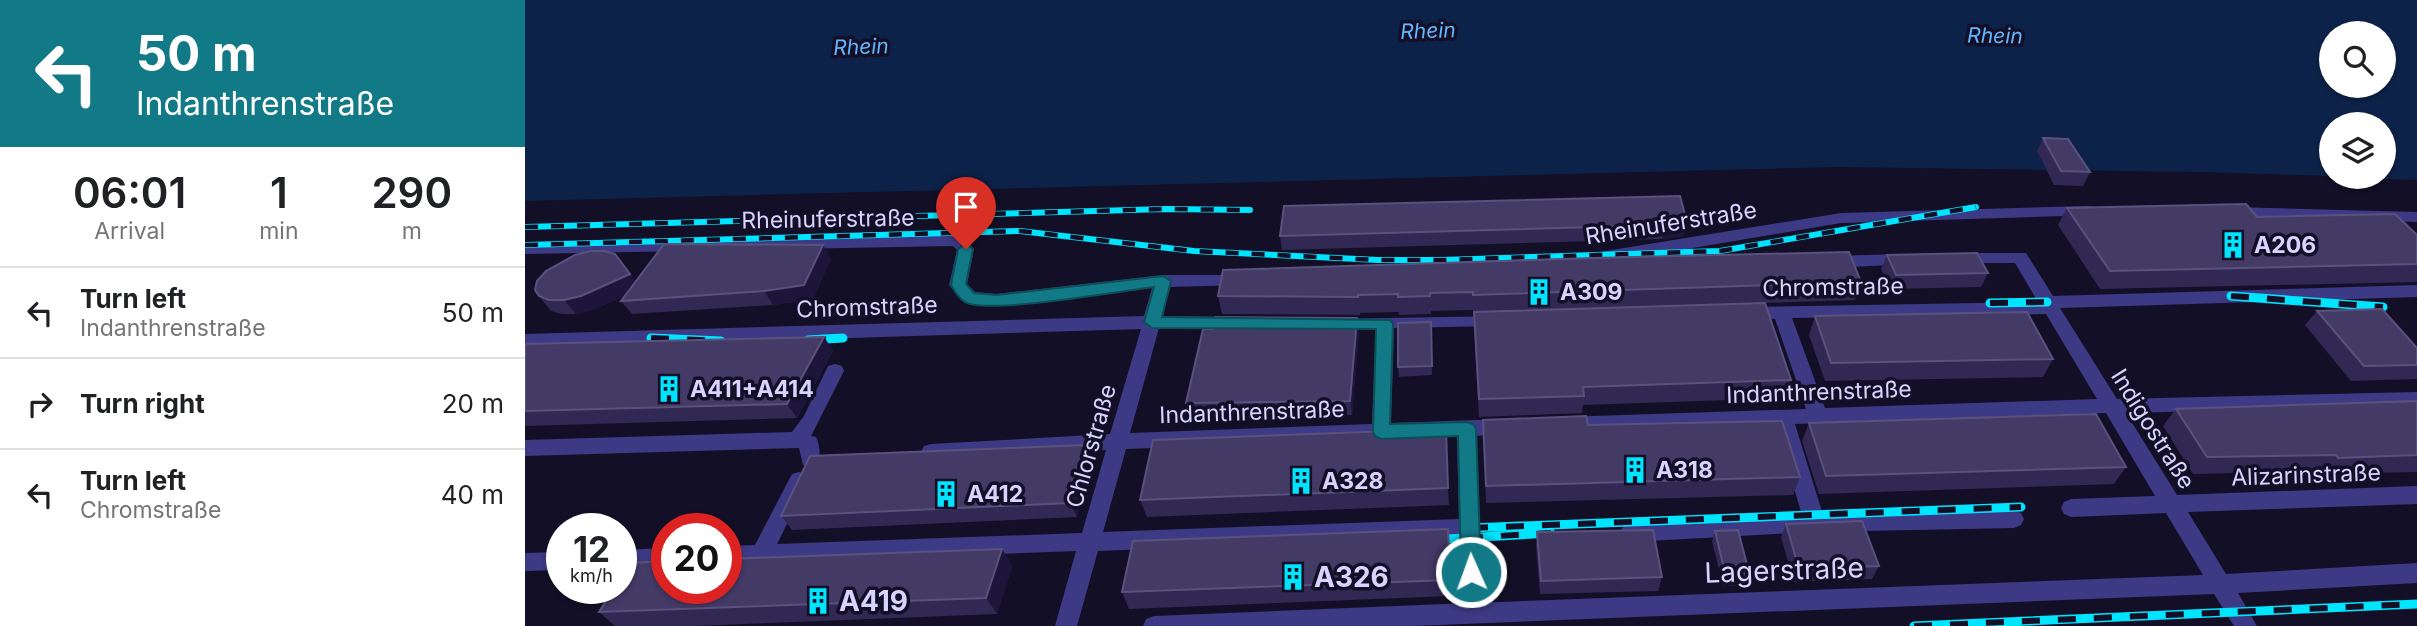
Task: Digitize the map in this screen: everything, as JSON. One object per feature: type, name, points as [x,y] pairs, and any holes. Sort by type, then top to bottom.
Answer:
[{"type":"street","name":"Rheinuferstraße","points":[[1651,267],[1568,266],[1841,218],[2105,211]]},
{"type":"street","points":[[2216,212],[2417,217]]},
{"type":"street","name":"Rheinuferstraße","points":[[525,250],[932,239],[957,241],[966,249],[958,285],[969,298],[996,300],[1163,281],[1258,278]]},
{"type":"street","name":"Indigostraße","points":[[1815,262],[2020,257],[2246,626]]},
{"type":"street","name":"Chlorstraße","points":[[1066,626],[1163,281]]},
{"type":"street","name":"Chromstraße","points":[[1726,313],[2049,305],[2417,291]]},
{"type":"street","points":[[1781,312],[1818,416]]},
{"type":"street","points":[[1316,323],[1521,320]]},
{"type":"street","name":"Chromstraße","points":[[525,341],[1152,322],[1248,323]]},
{"type":"street","points":[[1381,432],[1385,324]]},
{"type":"street","points":[[797,440],[811,420],[835,371]]},
{"type":"street","name":"Indanthrenstraße","points":[[1549,426],[2110,406],[2417,399]]},
{"type":"street","points":[[1783,418],[1815,524]]},
{"type":"street","name":"Indanthrenstraße","points":[[917,452],[1118,441],[1522,427]]},
{"type":"street","points":[[1467,429],[1471,594]]},
{"type":"street","points":[[525,448],[797,440],[809,443],[817,458],[761,554]]},
{"type":"street","name":"Alizarinstraße","points":[[2071,508],[2417,495]]},
{"type":"street","points":[[1613,534],[1815,524],[2014,519]]},
{"type":"street","points":[[742,555],[1469,528]]},
{"type":"street","points":[[525,562],[546,561]]},
{"type":"street","name":"Lagerstraße","points":[[1154,626],[2417,573]]},
{"type":"water","name":"Rhein","points":[[525,0],[2417,0],[2417,180],[2396,179],[2396,112],[2319,112],[2319,176],[1837,167],[525,201]]},
{"type":"building","points":[[2043,138],[2068,139],[2090,172],[2061,171]]},
{"type":"building","points":[[1680,196],[1687,222],[1665,225],[1280,236],[1284,206]]},
{"type":"building","name":"A206","points":[[2246,204],[2257,217],[2395,214],[2417,235],[2417,264],[2110,271],[2067,208]]},
{"type":"building","points":[[664,244],[823,245],[804,285],[764,291],[621,301]]},
{"type":"building","points":[[591,251],[615,254],[630,274],[581,296],[549,300],[539,296],[535,290],[537,281],[546,271],[575,255]]},
{"type":"building","points":[[1849,252],[1861,282],[1473,295],[1473,292],[1430,293],[1430,296],[1398,297],[1398,294],[1358,297],[1218,296],[1223,270]]},
{"type":"building","points":[[1977,253],[1988,273],[1896,275],[1887,255]]},
{"type":"building","points":[[1765,303],[1791,380],[1583,387],[1584,396],[1479,399],[1474,312]]},
{"type":"building","points":[[2382,309],[2417,348],[2417,365],[2364,366],[2317,311]]},
{"type":"building","points":[[2027,312],[2053,359],[1831,363],[1815,316]]},
{"type":"building","points":[[1215,317],[1357,318],[1350,401],[1186,403],[1203,329],[1213,329]]},
{"type":"building","points":[[1431,322],[1432,366],[1398,367],[1398,323]]},
{"type":"building","name":"A411+A414","points":[[824,337],[787,404],[525,411],[525,344]]},
{"type":"building","points":[[2417,401],[2417,455],[2338,458],[2336,455],[2207,457],[2176,409]]},
{"type":"building","points":[[2096,414],[2126,467],[1826,476],[1809,423]]},
{"type":"building","name":"A318","points":[[1586,416],[1588,425],[1782,421],[1800,477],[1486,486],[1483,420]]},
{"type":"building","name":"A328","points":[[1446,429],[1448,488],[1140,500],[1153,440]]},
{"type":"building","name":"A412","points":[[1085,445],[1070,503],[781,516],[810,456]]},
{"type":"building","points":[[1862,521],[1879,566],[1799,569],[1786,524]]},
{"type":"building","name":"A326","points":[[1448,529],[1450,580],[1122,592],[1133,541]]},
{"type":"building","points":[[1653,530],[1662,577],[1541,581],[1537,532]]},
{"type":"building","points":[[1738,530],[1750,576],[1726,577],[1715,531]]},
{"type":"building","points":[[1002,549],[986,598],[599,612],[604,604],[637,604],[637,563],[651,562],[651,604],[742,604],[742,558]]},
{"type":"railway","points":[[525,245],[1020,231],[1194,251],[1378,260],[1443,260],[1720,251],[1976,207]]},
{"type":"railway","points":[[525,227],[1166,209],[1250,210]]},
{"type":"railway","points":[[2231,296],[2383,307]]},
{"type":"railway","points":[[1990,303],[2047,302]]},
{"type":"railway","points":[[651,338],[721,341]]},
{"type":"railway","points":[[808,340],[843,338]]},
{"type":"railway","points":[[1470,528],[2021,507]]},
{"type":"railway","points":[[1429,540],[1551,533]]},
{"type":"railway","points":[[1914,626],[2417,604]]},
{"type":"place","name":"A206","points":[[2233,245]]},
{"type":"place","name":"A309","points":[[1539,292]]},
{"type":"place","name":"A411+A414","points":[[669,389]]},
{"type":"place","name":"A318","points":[[1635,470]]},
{"type":"place","name":"A328","points":[[1301,481]]},
{"type":"place","name":"A412","points":[[946,494]]},
{"type":"place","name":"A326","points":[[1293,577]]},
{"type":"place","name":"A419","points":[[818,601]]},
{"type":"route","points":[[966,249],[958,285],[969,298],[996,300],[1163,281],[1152,322],[1385,324],[1381,432],[1467,429],[1471,572]]}]
